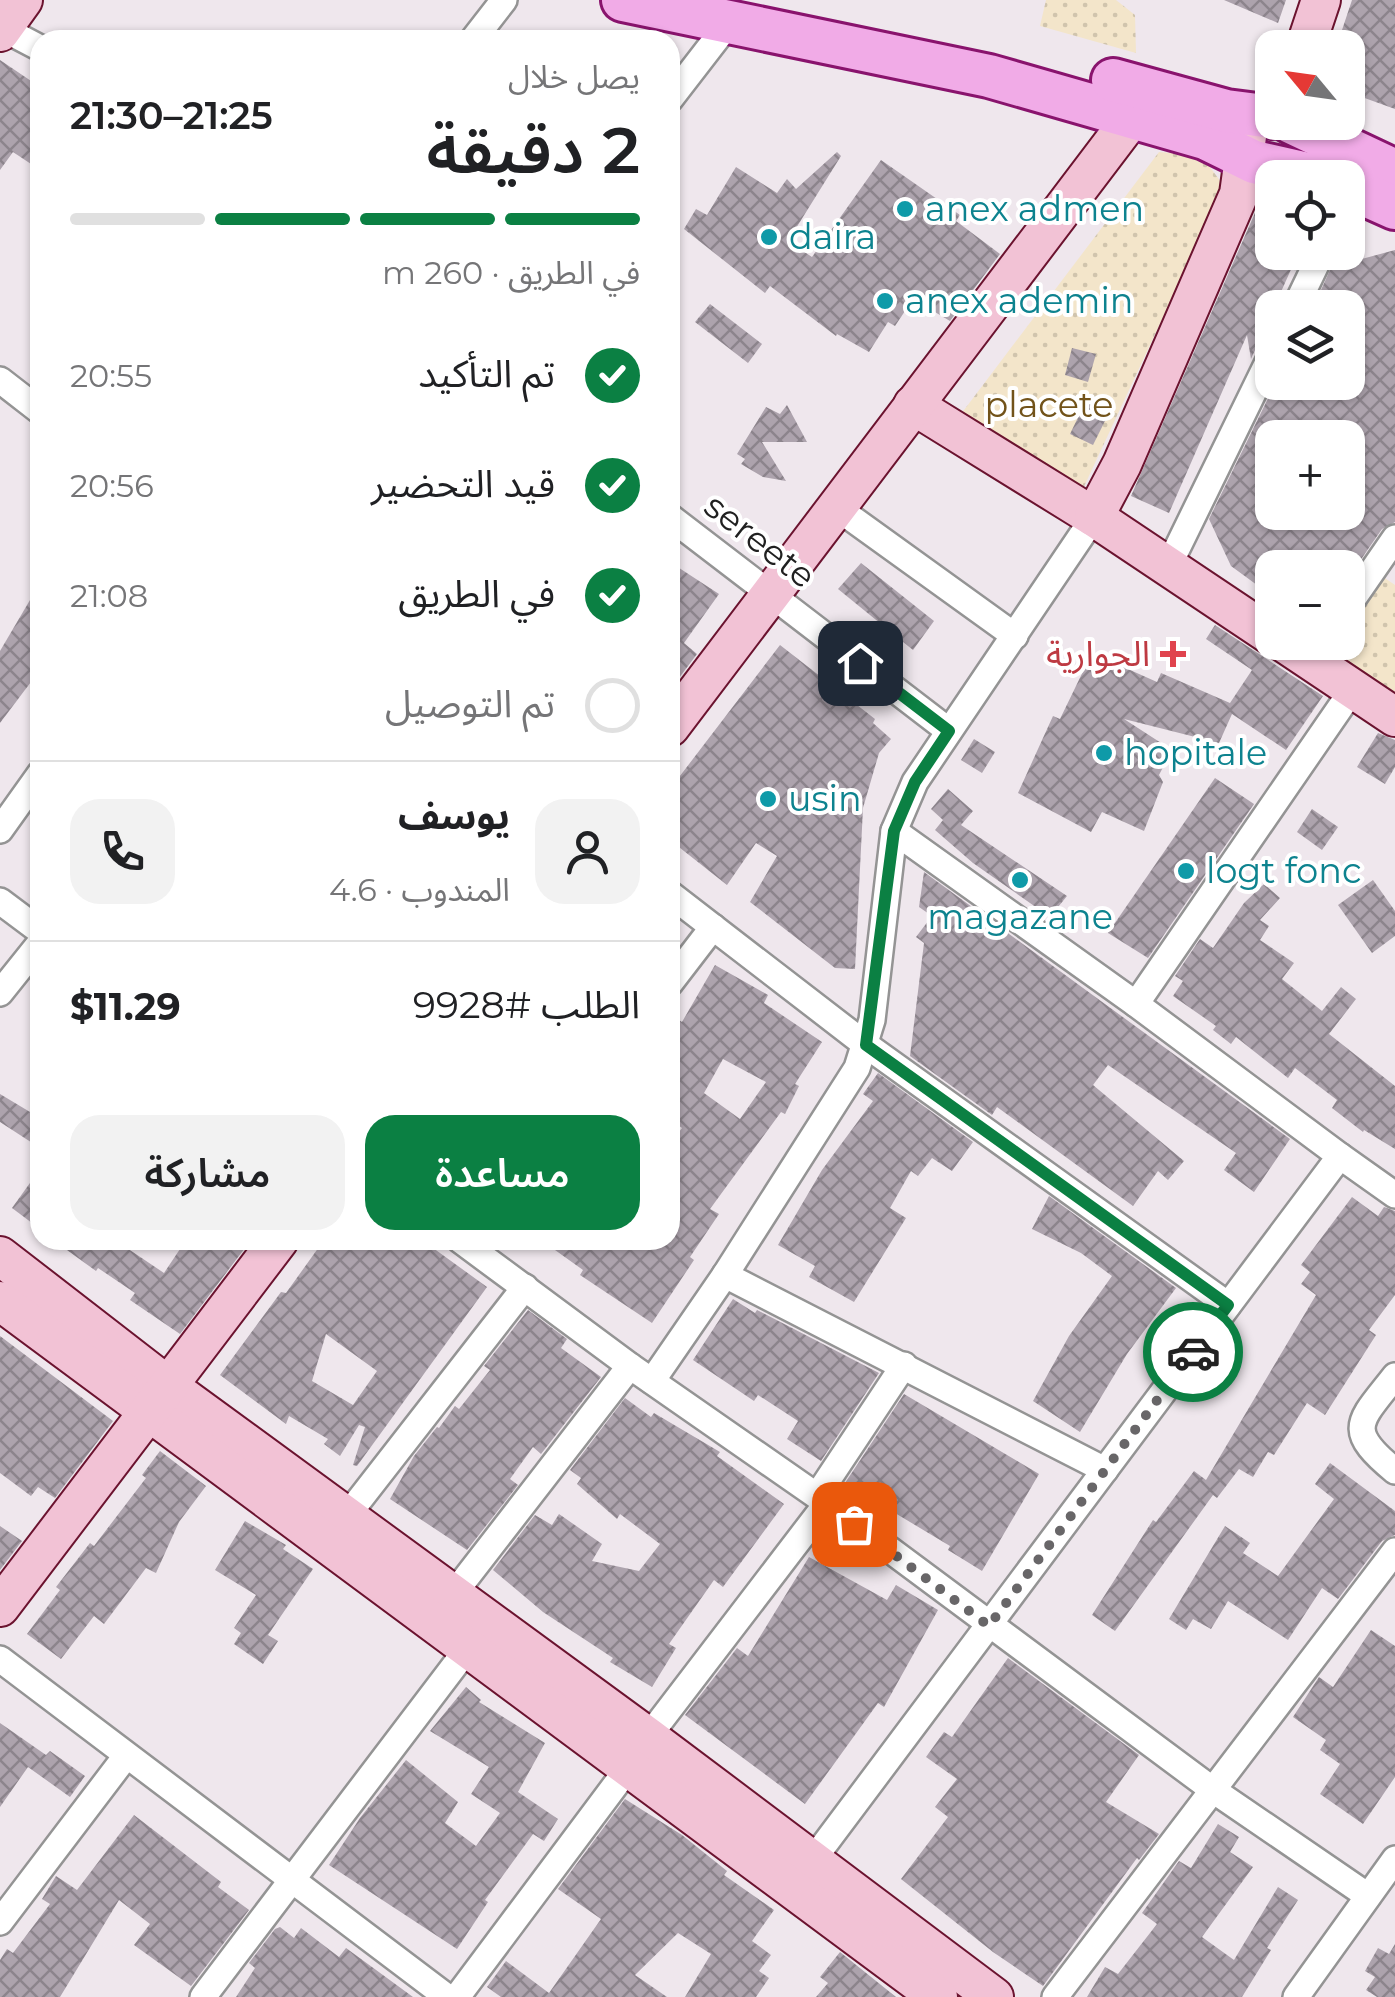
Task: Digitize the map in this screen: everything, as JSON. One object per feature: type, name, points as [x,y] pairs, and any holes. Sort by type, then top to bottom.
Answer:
[{"type":"main road","points":[[623,0],[731,20],[996,47],[1226,111],[1255,115]]},
{"type":"main road","points":[[776,0],[1204,138],[1253,172]]},
{"type":"main road","points":[[1311,30],[1321,0]]},
{"type":"main road","points":[[680,714],[1134,115]]},
{"type":"main road","points":[[1094,517],[1122,464],[1253,172],[1294,146],[1291,140]]},
{"type":"main road","points":[[1328,140],[1395,171]]},
{"type":"main road","points":[[1365,197],[1395,208]]},
{"type":"main road","points":[[913,405],[1094,517],[1255,625]]},
{"type":"main road","points":[[1318,660],[1395,717]]},
{"type":"main road","points":[[0,1607],[271,1250]]},
{"type":"main road","points":[[0,1256],[158,1398],[468,1648],[812,1862],[946,1988]]},
{"type":"main road","points":[[0,1301],[346,1517],[452,1596],[638,1752],[946,1988],[994,1997]]},
{"type":"street","points":[[481,30],[504,0]]},
{"type":"street","points":[[680,87],[731,20]]},
{"type":"street","points":[[6,22],[30,40]]},
{"type":"street","points":[[0,380],[30,403]]},
{"type":"street","points":[[1168,567],[1255,389]]},
{"type":"street","points":[[836,507],[1014,636]]},
{"type":"street","points":[[452,1596],[725,1275],[846,1090],[866,1045],[894,831],[915,782],[1094,517]]},
{"type":"street","name":"sereete","points":[[680,524],[949,731]]},
{"type":"street","points":[[1365,581],[1395,538]]},
{"type":"street","points":[[1136,1004],[1353,689]]},
{"type":"street","points":[[0,830],[30,788]]},
{"type":"street","points":[[894,831],[1395,1195]]},
{"type":"street","points":[[0,902],[30,924]]},
{"type":"street","points":[[680,902],[866,1045],[1228,1305]]},
{"type":"street","points":[[680,970],[713,927]]},
{"type":"street","points":[[0,992],[30,955]]},
{"type":"street","points":[[812,1862],[1340,1156]]},
{"type":"street","points":[[478,1250],[641,1374],[822,1499],[1213,1790],[1368,1896]]},
{"type":"street","points":[[725,1275],[1106,1470]]},
{"type":"street","points":[[346,1517],[526,1287]]},
{"type":"street","points":[[457,1997],[822,1499],[904,1365]]},
{"type":"street","points":[[1395,1376],[1365,1414],[1361,1427],[1362,1440],[1395,1471]]},
{"type":"street","points":[[1055,1997],[1395,1551]]},
{"type":"street","points":[[203,1997],[468,1648]]},
{"type":"street","points":[[0,1660],[446,1997]]},
{"type":"street","points":[[0,1922],[126,1756]]},
{"type":"street","points":[[1296,1997],[1395,1859]]},
{"type":"green space","points":[[1046,0],[1116,0],[1135,15],[1136,53],[1040,26]]},
{"type":"green space","name":"placete","points":[[1159,152],[1201,155],[1224,186],[1075,506],[955,422]]},
{"type":"green space","points":[[1373,570],[1395,585],[1395,713],[1313,661],[1365,660],[1365,582]]},
{"type":"building","points":[[1224,0],[1286,0],[1278,23]]},
{"type":"building","points":[[1352,0],[1395,0],[1395,109],[1365,98],[1365,30],[1342,30]]},
{"type":"building","points":[[0,60],[30,80],[30,163],[13,152],[0,170]]},
{"type":"building","points":[[837,152],[841,156],[788,241],[812,257],[881,160],[960,215],[956,221],[1000,254],[950,321],[913,299],[895,326],[888,322],[869,352],[836,336],[770,286],[765,293],[684,229],[696,209],[707,215],[736,167],[777,193],[787,179],[796,189]]},
{"type":"building","points":[[1255,213],[1255,270],[1291,270],[1282,290],[1255,290],[1255,350],[1251,359],[1247,335],[1169,513],[1131,496]]},
{"type":"building","points":[[1395,250],[1395,522],[1382,529],[1365,554],[1365,550],[1255,550],[1255,584],[1231,566],[1209,519],[1255,425],[1255,530],[1365,530],[1365,420],[1257,420],[1267,400],[1365,400],[1365,290],[1321,290],[1330,270],[1365,270],[1365,258]]},
{"type":"building","points":[[710,304],[762,344],[748,363],[695,322]]},
{"type":"building","points":[[1072,348],[1096,354],[1088,382],[1065,375]]},
{"type":"building","points":[[1086,401],[1109,413],[1093,445],[1070,434]]},
{"type":"building","points":[[787,405],[807,442],[762,442],[786,481],[763,477],[741,464],[745,459],[737,454],[766,407],[780,414]]},
{"type":"building","points":[[861,563],[934,621],[913,650],[838,589]]},
{"type":"building","points":[[680,569],[719,594],[684,643],[697,654],[680,677]]},
{"type":"building","points":[[30,600],[30,683],[0,723],[0,651]]},
{"type":"building","name":"hopitale","points":[[1215,625],[1255,651],[1255,660],[1268,660],[1323,696],[1286,750],[1232,714],[1219,743],[1124,719],[1172,750],[1159,775],[1163,782],[1144,831],[1102,812],[1091,832],[1018,793],[1053,716],[1060,719],[1092,653],[1157,682],[1161,673],[1230,703],[1252,670],[1206,639]]},
{"type":"building","name":"usin","points":[[780,645],[875,719],[873,723],[891,739],[879,753],[863,808],[855,969],[835,968],[750,902],[777,856],[756,843],[727,885],[680,848],[680,776]]},
{"type":"building","points":[[1378,733],[1395,740],[1395,767],[1385,784],[1357,767]]},
{"type":"building","points":[[974,739],[995,752],[982,773],[961,760]]},
{"type":"building","name":"logt fonc","points":[[1215,778],[1254,804],[1148,958],[1108,933]]},
{"type":"building","points":[[948,789],[973,811],[961,825],[1067,896],[1050,917],[973,863],[935,830],[943,820],[931,809]]},
{"type":"building","points":[[1312,809],[1338,827],[1322,850],[1297,832]]},
{"type":"building","points":[[924,872],[1290,1139],[1254,1192],[1224,1170],[1236,1153],[1108,1065],[1093,1085],[1184,1161],[1168,1180],[1158,1171],[1133,1206],[997,1107],[992,1115],[910,1056],[924,943],[916,937],[932,916],[919,907]]},
{"type":"building","points":[[1373,880],[1395,911],[1395,936],[1372,953],[1338,905]]},
{"type":"building","points":[[1264,884],[1280,898],[1260,920],[1269,926],[1260,940],[1294,963],[1282,979],[1322,1011],[1341,987],[1356,999],[1329,1034],[1395,1086],[1395,1149],[1363,1132],[1332,1108],[1337,1100],[1295,1068],[1288,1078],[1236,1037],[1231,1044],[1213,1030],[1216,1026],[1173,996],[1183,981],[1175,976],[1200,939],[1213,948],[1244,903]]},
{"type":"building","points":[[715,965],[768,995],[764,1003],[822,1042],[795,1084],[799,1086],[785,1114],[781,1112],[710,1209],[719,1214],[652,1323],[580,1275],[583,1270],[555,1250],[680,1250],[680,1021]],"holes":[[[723,1059],[766,1082],[740,1119],[704,1093]]]},
{"type":"building","points":[[878,1073],[973,1142],[952,1171],[932,1158],[918,1176],[911,1171],[890,1208],[906,1218],[854,1302],[809,1277],[815,1266],[778,1245],[822,1170],[873,1101],[863,1094]]},
{"type":"building","points":[[0,1094],[30,1112],[30,1142],[0,1122]]},
{"type":"building","points":[[30,1183],[30,1222],[12,1208]]},
{"type":"building","points":[[1049,1196],[1176,1288],[1127,1354],[1080,1432],[1033,1401],[1069,1336],[1112,1276],[1081,1253],[1032,1229]]},
{"type":"building","points":[[1352,1197],[1378,1216],[1384,1207],[1395,1211],[1395,1295],[1369,1330],[1376,1335],[1325,1415],[1307,1403],[1274,1455],[1268,1452],[1253,1477],[1239,1469],[1217,1498],[1213,1495],[1115,1631],[1092,1615],[1153,1520],[1156,1522],[1194,1471],[1206,1480],[1316,1295],[1301,1284],[1310,1272],[1301,1265]]},
{"type":"building","points":[[67,1250],[130,1250],[164,1273],[179,1250],[243,1250],[180,1334],[130,1300],[135,1293],[98,1268],[96,1271]]},
{"type":"building","points":[[317,1250],[436,1250],[487,1287],[357,1466],[353,1465],[365,1427],[359,1425],[340,1456],[324,1444],[328,1439],[289,1416],[286,1424],[220,1375],[281,1292],[286,1293]],"holes":[[[326,1334],[377,1371],[353,1405],[312,1381]]]},
{"type":"building","points":[[733,1299],[879,1373],[821,1461],[787,1439],[798,1421],[758,1395],[754,1401],[693,1360]]},
{"type":"building","points":[[528,1310],[567,1339],[561,1348],[601,1377],[541,1454],[533,1447],[510,1479],[518,1485],[467,1550],[390,1499],[414,1456],[490,1370],[484,1366]]},
{"type":"building","points":[[0,1336],[113,1421],[55,1498],[38,1487],[31,1496],[0,1473]]},
{"type":"building","points":[[904,1394],[1039,1474],[982,1571],[948,1550],[950,1546],[845,1483]]},
{"type":"building","points":[[625,1398],[651,1417],[654,1413],[720,1452],[717,1456],[784,1504],[723,1587],[714,1580],[669,1644],[676,1648],[652,1687],[610,1662],[613,1658],[543,1612],[493,1570],[535,1515],[552,1525],[559,1514],[602,1544],[592,1561],[639,1571],[660,1544],[620,1514],[617,1519],[577,1484],[581,1478],[570,1470]]},
{"type":"building","points":[[160,1451],[206,1486],[179,1522],[156,1573],[146,1568],[104,1624],[94,1616],[61,1659],[27,1634],[60,1590],[56,1587],[90,1543],[94,1546],[146,1478],[142,1475]]},
{"type":"building","points":[[1330,1463],[1395,1511],[1395,1535],[1382,1541],[1338,1599],[1322,1588],[1288,1640],[1228,1601],[1211,1629],[1193,1619],[1186,1630],[1169,1619],[1225,1526],[1250,1543],[1243,1553],[1278,1576],[1334,1499],[1315,1484]]},
{"type":"building","points":[[245,1521],[286,1545],[283,1549],[313,1569],[268,1635],[278,1641],[263,1664],[234,1644],[241,1633],[234,1628],[256,1595],[215,1570]]},
{"type":"building","points":[[0,1526],[22,1541],[0,1570]]},
{"type":"building","points":[[809,1557],[887,1600],[896,1585],[938,1610],[884,1707],[878,1703],[805,1804],[685,1715],[737,1648],[748,1656]]},
{"type":"building","points":[[1371,1630],[1395,1646],[1395,1777],[1363,1824],[1320,1794],[1340,1764],[1320,1750],[1326,1740],[1293,1717],[1319,1677],[1333,1687]]},
{"type":"building","points":[[1008,1658],[1139,1755],[1106,1802],[1159,1834],[1043,1986],[901,1879],[948,1817],[935,1807],[957,1779],[926,1757],[944,1732],[952,1737]]},
{"type":"building","points":[[466,1687],[479,1702],[545,1743],[518,1792],[558,1819],[544,1841],[533,1834],[485,1900],[488,1902],[457,1949],[329,1865],[406,1760],[458,1802],[445,1823],[476,1846],[500,1813],[471,1794],[489,1767],[430,1731]]},
{"type":"building","points":[[0,1723],[85,1776],[70,1797],[28,1767],[0,1807]]},
{"type":"building","points":[[625,1799],[682,1835],[727,1871],[724,1875],[774,1910],[752,1941],[771,1955],[759,1971],[769,1978],[756,1997],[685,1997],[711,1954],[678,1933],[635,1975],[667,1997],[501,1997],[487,1987],[506,1961],[549,1993],[601,1919],[558,1889]]},
{"type":"building","points":[[134,1815],[221,1882],[218,1887],[249,1910],[191,1986],[134,1945],[150,1924],[119,1900],[60,1997],[0,1997],[0,1960],[7,1949],[13,1953],[50,1904],[42,1899],[56,1876],[77,1890]]},
{"type":"building","points":[[1218,1824],[1239,1837],[1230,1852],[1253,1867],[1202,1937],[1234,1960],[1278,1887],[1298,1900],[1242,1997],[1087,1997],[1105,1967],[1118,1974],[1157,1924],[1142,1913],[1179,1861],[1191,1868]]},
{"type":"building","points":[[280,1927],[294,1938],[301,1928],[339,1957],[346,1948],[413,1997],[236,1997],[255,1968],[249,1963]]},
{"type":"building","points":[[1395,1944],[1395,1997],[1377,1997],[1366,1990],[1375,1977],[1365,1971],[1378,1948],[1389,1954]]},
{"type":"building","points":[[840,1952],[896,1997],[816,1997],[828,1983],[820,1977]]},
{"type":"way so far","points":[[854,1524],[989,1626],[1193,1352]]},
{"type":"place","name":"anex admen","points":[[905,209]]},
{"type":"place","name":"daira","points":[[769,237]]},
{"type":"place","name":"anex ademin","points":[[885,301]]},
{"type":"place","name":"الجوارية","points":[[1173,654]]},
{"type":"place","name":"hopitale","points":[[1104,753]]},
{"type":"place","name":"usin","points":[[768,799]]},
{"type":"place","name":"logt fonc","points":[[1186,871]]},
{"type":"place","name":"magazane","points":[[1020,880]]},
{"type":"route","points":[[860,663],[949,731],[915,782],[894,831],[866,1045],[1228,1305],[1193,1352]]}]
